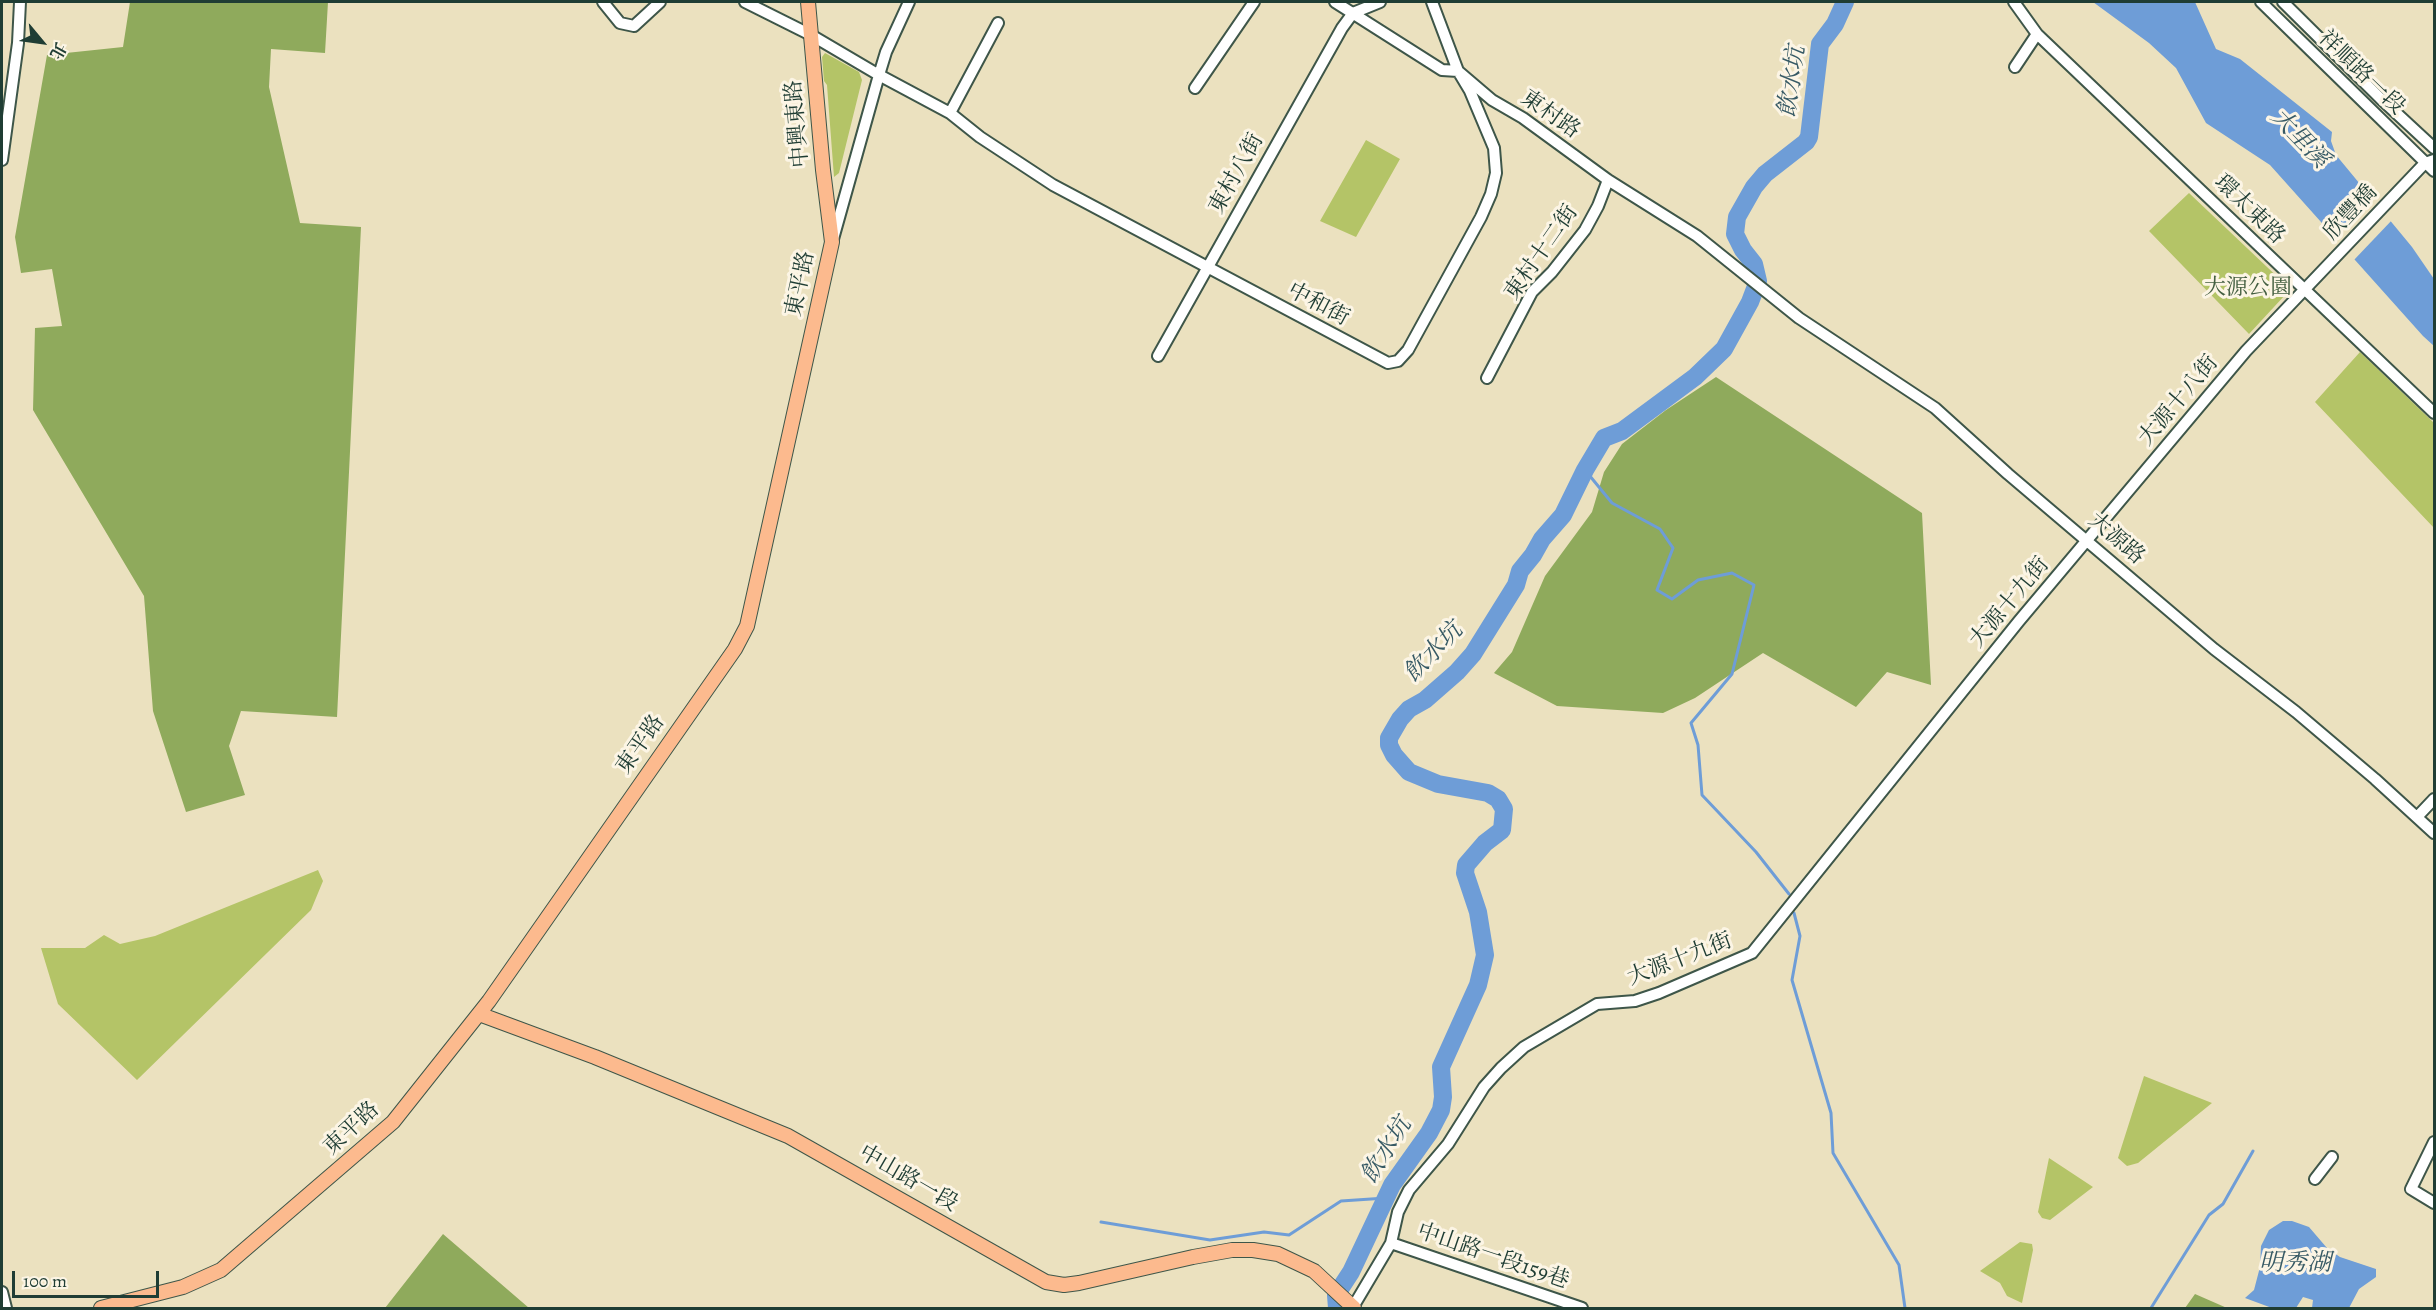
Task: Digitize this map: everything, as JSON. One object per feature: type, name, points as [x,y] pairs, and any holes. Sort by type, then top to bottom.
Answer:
[{"type":"main road","name":"中興東路","points":[[808,2],[832,242]]},
{"type":"main road","name":"東平路","points":[[101,1308],[183,1287],[221,1270],[393,1122],[479,1014],[735,649],[747,626],[832,242]]},
{"type":"main road","name":"中山路一段","points":[[479,1014],[596,1057],[788,1136],[1046,1282],[1064,1285],[1079,1283],[1193,1257],[1243,1250],[1278,1254],[1314,1271],[1353,1307]]},
{"type":"street","points":[[2,159],[17,52],[20,2]]},
{"type":"street","points":[[603,2],[620,23],[634,26],[660,2]]},
{"type":"street","name":"中和街","points":[[744,2],[811,35],[950,113],[1032,173],[1378,360],[1388,363],[1398,361],[1408,350],[1481,217],[1497,173],[1494,148],[1470,91],[1458,71],[1432,2]]},
{"type":"street","name":"東平路","points":[[832,242],[886,52],[909,2]]},
{"type":"street","points":[[1195,88],[1254,2]]},
{"type":"street","name":"東村路","points":[[1335,2],[1442,70],[1458,71],[1492,100],[1523,118],[1608,180],[1697,236],[1740,269]]},
{"type":"street","points":[[1353,13],[1380,2]]},
{"type":"street","name":"環太東路","points":[[2014,2],[2037,34],[2434,413]]},
{"type":"street","name":"祥順路一段","points":[[2261,2],[2430,161],[2434,171]]},
{"type":"street","name":"祥順路一段","points":[[2283,2],[2434,148]]},
{"type":"street","name":"東村八街","points":[[1158,356],[1331,47],[1353,13]]},
{"type":"street","points":[[950,113],[998,23]]},
{"type":"street","points":[[2015,67],[2037,34]]},
{"type":"street","name":"欣豐橋","points":[[2305,290],[2430,161]]},
{"type":"street","name":"東村十二街","points":[[1487,378],[1532,292],[1552,272],[1585,230],[1608,180]]},
{"type":"street","name":"大源路","points":[[1740,269],[1798,318],[1935,408],[2214,649],[2296,712],[2375,779],[2434,833]]},
{"type":"street","name":"大源十八街","points":[[2088,541],[2246,351],[2305,290]]},
{"type":"street","name":"大源十九街","points":[[1353,1307],[1391,1243],[1398,1212],[1409,1190],[1448,1144],[1484,1087],[1524,1047],[1597,1004],[1635,1001],[1752,953],[2019,621],[2088,541]]},
{"type":"street","points":[[2417,817],[2434,799]]},
{"type":"street","points":[[2434,1142],[2411,1189],[2434,1203]]},
{"type":"street","points":[[2315,1179],[2332,1157]]},
{"type":"street","name":"中山路一段159巷","points":[[1391,1243],[1582,1308]]},
{"type":"street","points":[[2,1292],[6,1308]]},
{"type":"green space","points":[[130,2],[328,2],[325,53],[271,49],[269,87],[300,223],[361,227],[337,717],[241,711],[229,746],[245,795],[186,812],[153,711],[144,596],[33,410],[35,328],[62,326],[52,269],[21,273],[15,237],[47,55],[123,47]]},
{"type":"green space","points":[[825,53],[859,72],[862,80],[839,173],[834,177],[827,85],[824,81],[822,57]]},
{"type":"green space","points":[[1366,140],[1400,159],[1356,237],[1320,221]]},
{"type":"green space","name":"大源公園","points":[[2189,193],[2286,285],[2286,294],[2249,334],[2149,231]]},
{"type":"green space","points":[[2360,352],[2434,423],[2434,528],[2315,402]]},
{"type":"green space","points":[[1716,377],[1922,513],[1931,685],[1887,672],[1856,707],[1763,653],[1695,698],[1663,713],[1557,706],[1494,673],[1512,652],[1545,576],[1592,512],[1604,472],[1622,444],[1666,410]]},
{"type":"green space","points":[[318,870],[323,881],[311,910],[137,1080],[58,1004],[41,948],[85,948],[104,935],[120,944],[155,936]]},
{"type":"green space","points":[[2144,1076],[2212,1103],[2138,1163],[2127,1166],[2118,1158]]},
{"type":"green space","points":[[2049,1158],[2093,1187],[2050,1220],[2042,1218],[2038,1212]]},
{"type":"green space","points":[[443,1234],[529,1308],[385,1308]]},
{"type":"green space","points":[[2020,1242],[2032,1244],[2033,1250],[2022,1303],[2007,1296],[2000,1283],[1980,1271]]},
{"type":"green space","points":[[2195,1294],[2227,1308],[2185,1308]]},
{"type":"water","name":"大里溪","points":[[2093,2],[2195,2],[2216,49],[2240,59],[2332,132],[2331,141],[2336,155],[2412,247],[2434,279],[2434,346],[2270,165],[2206,123],[2176,68],[2149,43]]},
{"type":"water","name":"明秀湖","points":[[2283,1221],[2292,1221],[2309,1227],[2327,1248],[2340,1257],[2376,1269],[2376,1277],[2359,1289],[2349,1308],[2312,1308],[2313,1300],[2303,1297],[2296,1308],[2272,1308],[2245,1298],[2254,1290],[2260,1267],[2261,1246],[2269,1230]]},
{"type":"pier","points":[[2374,195],[2393,219],[2353,261],[2332,240]]},
{"type":"waterway","name":"飲水坑","points":[[1337,1308],[1336,1295],[1351,1272],[1392,1185],[1429,1133],[1441,1110],[1443,1097],[1441,1067],[1478,985],[1485,955],[1478,912],[1465,873],[1466,865],[1485,843],[1502,830],[1504,809],[1498,799],[1488,793],[1438,784],[1409,772],[1394,755],[1389,745],[1389,738],[1409,709],[1425,700],[1457,672],[1473,654],[1516,585],[1520,571],[1542,539],[1563,515],[1604,438],[1622,431],[1695,377],[1724,349],[1750,302],[1758,281],[1754,264],[1743,250],[1735,234],[1737,217],[1754,187],[1765,174],[1806,142],[1809,137],[1820,44],[1835,24],[1845,2]]},
{"type":"waterway","points":[[1585,470],[1612,503],[1660,529],[1673,548],[1657,590],[1672,599],[1698,580],[1732,573],[1754,585],[1732,674],[1691,723],[1698,745],[1702,795],[1756,852],[1789,894]]},
{"type":"waterway","points":[[1794,913],[1800,936],[1792,980],[1831,1113],[1833,1153],[1899,1265],[1905,1308]]},
{"type":"waterway","points":[[2151,1308],[2209,1215],[2223,1204],[2253,1151]]},
{"type":"waterway","points":[[1101,1222],[1210,1240],[1264,1232],[1289,1235],[1341,1201],[1386,1198]]}]
